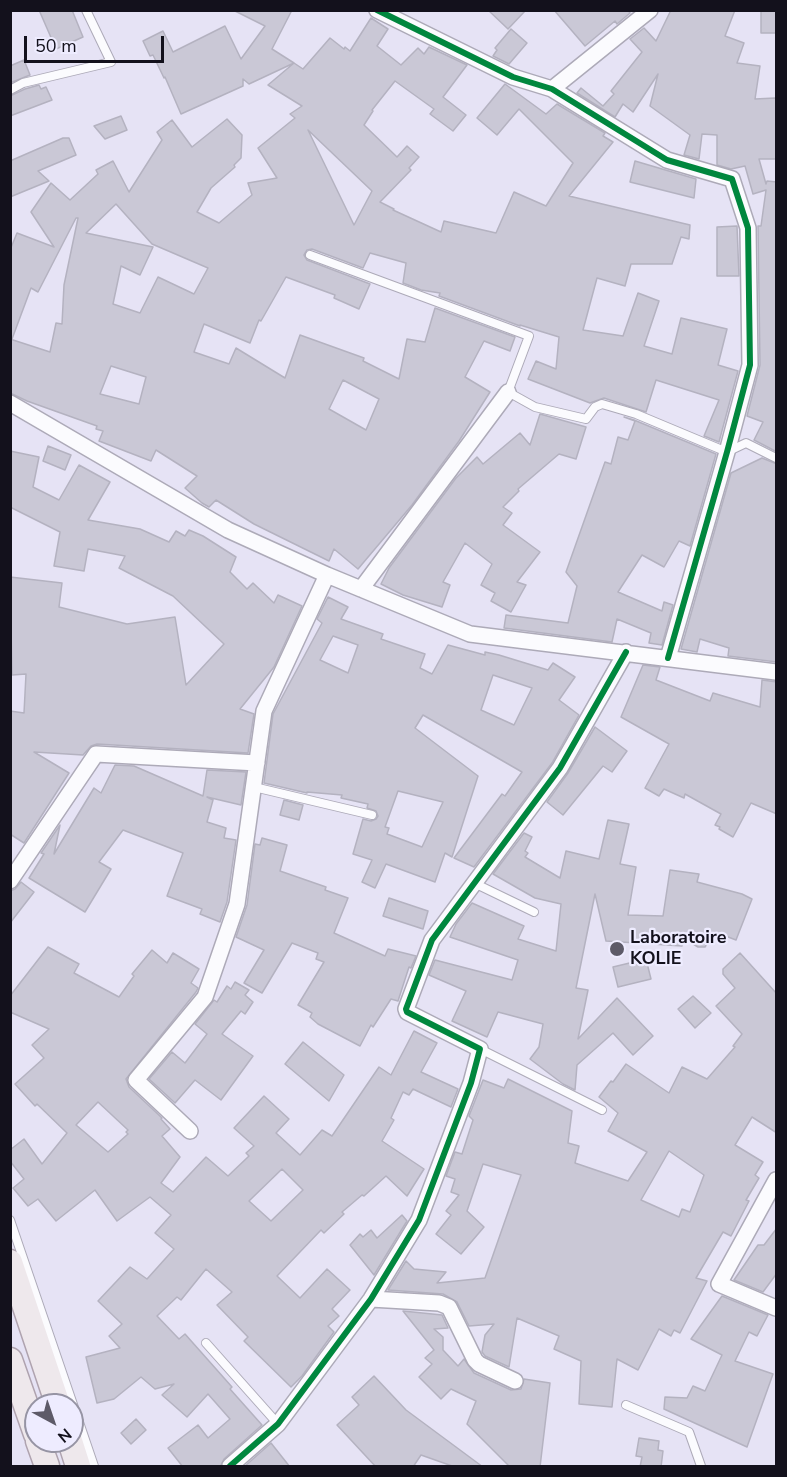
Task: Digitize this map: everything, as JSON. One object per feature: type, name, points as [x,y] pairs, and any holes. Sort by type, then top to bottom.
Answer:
[{"type":"main road","points":[[10,1262],[54,1393]]},
{"type":"main road","points":[[10,1360],[24,1400]]},
{"type":"street","points":[[377,10],[513,76],[552,89],[667,160],[732,179],[748,228],[750,365],[668,658]]},
{"type":"street","points":[[552,89],[650,10]]},
{"type":"street","points":[[361,589],[508,392]]},
{"type":"street","points":[[10,404],[228,530],[327,575],[470,634],[777,672]]},
{"type":"street","points":[[190,1131],[136,1080],[205,997],[237,904],[264,711],[327,575]]},
{"type":"street","points":[[230,1467],[278,1424],[371,1299],[419,1220],[471,1083],[480,1049],[407,1012],[406,1009],[432,940],[560,768],[626,652]]},
{"type":"street","points":[[10,881],[96,754],[257,764]]},
{"type":"street","points":[[777,1180],[719,1284],[777,1308]]},
{"type":"street","points":[[371,1299],[439,1303],[449,1307],[475,1360],[514,1381]]},
{"type":"lane","points":[[10,90],[23,82],[111,62],[86,10]]},
{"type":"lane","points":[[310,255],[529,336],[508,392],[535,407],[586,419],[595,408],[602,404],[636,414],[727,452],[746,443],[777,458]]},
{"type":"lane","points":[[254,786],[372,815]]},
{"type":"lane","points":[[474,884],[534,912]]},
{"type":"lane","points":[[480,1049],[602,1110]]},
{"type":"lane","points":[[10,1220],[94,1467]]},
{"type":"lane","points":[[206,1343],[278,1424]]},
{"type":"lane","points":[[626,1405],[689,1432],[701,1467]]},
{"type":"building","points":[[39,10],[72,10],[83,37],[56,49]]},
{"type":"building","points":[[233,10],[292,10],[272,49],[294,63],[249,84],[243,79],[243,86],[181,114],[165,77],[153,55],[150,56],[143,41],[163,31],[173,52],[225,26],[241,59],[265,26]]},
{"type":"building","points":[[488,10],[526,10],[508,29]]},
{"type":"building","points":[[554,10],[628,10],[630,13],[617,24],[615,21],[585,46]]},
{"type":"building","points":[[671,10],[735,10],[725,36],[744,43],[737,63],[760,66],[755,99],[775,98],[777,100],[777,159],[759,159],[766,184],[767,181],[777,182],[777,452],[754,440],[763,422],[747,416],[760,365],[758,226],[761,226],[766,190],[753,194],[745,166],[731,169],[717,165],[717,135],[702,134],[699,159],[684,155],[690,135],[650,106],[658,74],[633,112],[623,104],[615,117],[577,93],[581,88],[603,106],[614,94],[611,91],[642,52],[630,39],[644,28],[656,41]]},
{"type":"building","points":[[761,10],[777,10],[777,33],[761,33]]},
{"type":"building","points":[[371,18],[388,29],[377,46],[401,65],[418,48],[424,54],[429,47],[467,65],[443,97],[466,115],[453,131],[430,114],[434,109],[395,81],[372,110],[364,125],[397,157],[407,146],[419,157],[409,168],[411,170],[380,202],[441,232],[444,221],[496,233],[514,192],[546,206],[573,163],[519,109],[497,135],[477,118],[505,84],[546,114],[557,104],[605,133],[603,136],[613,142],[569,196],[690,225],[689,239],[681,237],[672,264],[631,264],[625,286],[597,278],[583,330],[623,336],[638,293],[659,301],[644,346],[672,354],[681,318],[727,329],[718,365],[738,371],[719,442],[704,436],[719,400],[656,380],[646,412],[604,398],[590,403],[528,379],[536,361],[556,369],[559,337],[520,326],[439,296],[440,293],[421,290],[403,283],[406,263],[370,253],[363,268],[312,249],[307,250],[304,255],[307,260],[370,284],[359,309],[334,298],[335,295],[286,277],[261,321],[259,320],[250,343],[204,324],[194,352],[229,364],[236,348],[285,378],[300,335],[364,358],[363,361],[399,379],[407,339],[425,342],[435,308],[515,337],[510,351],[484,341],[465,377],[490,392],[459,441],[412,505],[358,569],[334,549],[329,561],[254,524],[216,500],[209,507],[202,503],[185,488],[197,476],[156,450],[151,461],[99,441],[103,431],[96,429],[97,426],[10,393],[10,339],[50,352],[56,323],[62,324],[64,285],[78,218],[38,292],[31,288],[12,339],[10,338],[10,250],[17,233],[54,247],[31,212],[51,183],[70,200],[98,174],[96,170],[113,161],[129,192],[162,140],[157,132],[172,120],[192,147],[227,119],[242,135],[241,158],[234,165],[235,167],[211,188],[197,212],[219,223],[252,195],[248,183],[277,178],[258,148],[295,118],[290,114],[302,106],[268,85],[294,63],[303,69],[330,38],[350,51]],"holes":[[[308,130],[372,191],[354,225]],[[116,204],[152,244],[208,268],[194,294],[158,277],[140,313],[113,304],[121,266],[140,275],[153,247],[86,233]],[[111,366],[146,377],[139,404],[100,394]],[[343,380],[379,399],[366,430],[329,409]]]},
{"type":"building","points":[[511,29],[527,43],[509,64],[493,56],[497,50],[495,48]]},
{"type":"building","points":[[24,60],[30,75],[10,83],[10,66]]},
{"type":"building","points":[[39,85],[41,89],[46,87],[52,100],[10,116],[10,96]]},
{"type":"building","points":[[121,116],[127,130],[105,139],[94,126]]},
{"type":"building","points":[[63,138],[69,138],[76,155],[38,171],[49,181],[10,197],[10,161]]},
{"type":"building","points":[[635,161],[696,179],[694,198],[630,182]]},
{"type":"building","points":[[737,226],[739,276],[717,276],[717,227]]},
{"type":"building","points":[[540,414],[586,427],[576,459],[559,454],[518,489],[519,491],[503,507],[512,513],[503,525],[540,552],[517,582],[526,585],[511,612],[491,601],[495,593],[481,585],[492,564],[465,543],[443,582],[450,585],[442,607],[403,595],[381,584],[389,568],[456,478],[477,457],[483,464],[520,433],[530,445]]},
{"type":"building","points":[[624,417],[634,420],[716,454],[690,546],[679,541],[664,567],[642,555],[618,592],[662,611],[664,602],[673,605],[662,645],[649,643],[651,633],[617,619],[612,642],[504,628],[506,615],[568,623],[577,586],[566,572],[605,462],[611,464],[618,437],[628,440],[635,421]]},
{"type":"building","points":[[48,446],[71,455],[65,470],[43,461]]},
{"type":"building","points":[[10,451],[39,457],[33,487],[59,500],[79,465],[110,482],[88,520],[140,529],[169,542],[176,531],[185,536],[189,530],[236,557],[230,572],[247,589],[253,583],[274,603],[278,595],[302,606],[274,667],[240,709],[254,714],[248,753],[97,744],[91,746],[83,755],[34,752],[69,773],[24,843],[10,834],[10,711],[24,713],[26,674],[12,675],[10,577],[62,583],[59,607],[127,624],[175,617],[186,685],[224,644],[173,596],[119,568],[125,556],[88,549],[84,571],[54,566],[60,532],[10,507]]},
{"type":"building","points":[[762,458],[777,464],[777,662],[728,656],[729,648],[700,639],[697,652],[681,649],[731,473]]},
{"type":"building","points":[[328,597],[348,607],[341,619],[383,634],[381,639],[425,654],[420,668],[432,674],[448,645],[485,655],[485,652],[499,655],[548,670],[553,663],[575,677],[559,700],[579,715],[552,763],[474,867],[454,858],[502,794],[505,796],[522,772],[423,715],[415,728],[478,776],[452,857],[445,853],[435,882],[386,864],[375,888],[362,882],[372,860],[353,854],[363,819],[371,821],[376,819],[378,816],[376,811],[367,808],[368,804],[341,798],[342,795],[307,793],[264,783],[273,714],[322,623],[317,619]],"holes":[[[333,636],[358,645],[348,673],[320,660]],[[493,675],[532,688],[514,725],[481,710]],[[398,791],[443,802],[422,847],[387,834],[389,828],[385,827]]]},
{"type":"building","points":[[643,665],[660,667],[656,680],[710,701],[713,693],[760,707],[762,680],[777,682],[777,814],[751,803],[733,837],[715,825],[721,814],[685,794],[684,798],[664,789],[659,796],[645,788],[669,744],[621,717]]},
{"type":"building","points":[[595,727],[627,751],[612,772],[603,766],[563,815],[547,802],[568,773]]},
{"type":"building","points":[[115,765],[134,766],[203,796],[207,770],[246,772],[241,805],[207,797],[213,800],[207,822],[226,828],[224,838],[236,840],[227,902],[220,922],[200,914],[202,909],[167,896],[183,853],[123,830],[99,862],[111,869],[85,912],[29,878],[44,854],[41,853],[60,825],[54,854],[94,788],[101,793]]},
{"type":"building","points":[[284,800],[303,805],[299,820],[280,815]]},
{"type":"building","points":[[608,820],[629,824],[620,864],[636,867],[628,915],[663,916],[670,870],[699,874],[697,882],[742,894],[752,899],[736,940],[715,932],[705,947],[698,947],[683,938],[682,946],[606,941],[595,894],[576,988],[588,990],[578,1039],[617,998],[653,1036],[633,1055],[613,1033],[577,1065],[575,1090],[563,1084],[530,1059],[539,1047],[543,1024],[498,1012],[487,1037],[452,1021],[466,991],[429,975],[435,960],[512,980],[518,960],[450,937],[456,924],[472,903],[524,926],[518,939],[556,951],[561,904],[535,898],[493,874],[524,833],[532,837],[525,851],[528,853],[525,857],[560,878],[566,851],[599,859]]},
{"type":"building","points":[[262,838],[287,845],[280,871],[326,887],[325,890],[348,898],[334,933],[385,956],[388,949],[416,956],[411,968],[409,967],[398,1001],[391,999],[373,1027],[371,1025],[360,1046],[318,1024],[310,1017],[312,1013],[298,1005],[324,962],[316,959],[318,953],[292,943],[262,993],[244,983],[264,950],[236,937],[247,905],[255,844],[260,845]]},
{"type":"building","points":[[21,882],[34,892],[10,923],[10,891]]},
{"type":"building","points":[[389,898],[428,911],[423,929],[383,916]]},
{"type":"building","points":[[48,947],[79,964],[74,973],[119,997],[134,976],[132,974],[152,950],[167,963],[173,953],[199,969],[191,983],[198,988],[196,992],[126,1079],[129,1087],[162,1118],[170,1129],[162,1136],[180,1157],[161,1183],[173,1192],[206,1157],[228,1176],[249,1156],[246,1153],[254,1146],[234,1128],[264,1096],[289,1119],[276,1133],[300,1155],[322,1130],[332,1136],[379,1067],[391,1075],[414,1031],[437,1043],[421,1072],[458,1089],[451,1107],[413,1089],[409,1095],[403,1092],[391,1118],[394,1120],[382,1141],[424,1169],[407,1196],[386,1176],[342,1212],[344,1214],[324,1233],[321,1230],[277,1276],[300,1298],[327,1269],[350,1290],[332,1309],[339,1316],[328,1326],[334,1332],[302,1376],[291,1387],[244,1341],[248,1337],[217,1305],[232,1292],[206,1269],[181,1300],[177,1297],[157,1316],[179,1339],[185,1334],[262,1425],[224,1459],[220,1467],[183,1467],[168,1448],[198,1425],[208,1438],[230,1419],[208,1394],[187,1417],[162,1395],[174,1384],[155,1389],[141,1377],[114,1399],[97,1403],[86,1357],[120,1348],[109,1336],[122,1324],[98,1301],[130,1267],[147,1279],[174,1249],[155,1233],[171,1215],[150,1197],[117,1221],[95,1190],[56,1221],[38,1199],[28,1206],[13,1188],[24,1179],[10,1161],[10,1150],[24,1139],[42,1164],[67,1133],[37,1104],[35,1106],[15,1084],[44,1058],[32,1045],[49,1029],[10,1012],[10,996]],"holes":[[[98,1102],[128,1130],[126,1132],[128,1134],[108,1152],[76,1125]],[[282,1169],[303,1190],[271,1221],[249,1201]]]},
{"type":"building","points":[[740,953],[777,994],[777,1133],[752,1117],[735,1145],[763,1162],[755,1175],[759,1178],[746,1200],[749,1201],[731,1236],[723,1232],[696,1278],[707,1281],[680,1333],[674,1330],[671,1336],[659,1329],[638,1370],[617,1359],[612,1407],[579,1404],[581,1361],[554,1349],[559,1336],[517,1318],[509,1367],[485,1356],[482,1352],[485,1335],[494,1324],[469,1326],[457,1302],[443,1294],[388,1290],[406,1261],[414,1269],[446,1272],[437,1283],[485,1278],[521,1175],[483,1164],[467,1211],[484,1227],[461,1254],[436,1234],[451,1215],[446,1211],[459,1195],[451,1192],[455,1179],[446,1176],[455,1152],[462,1154],[473,1120],[469,1116],[483,1080],[504,1088],[508,1079],[572,1111],[568,1143],[579,1146],[575,1163],[628,1181],[647,1152],[608,1131],[618,1113],[599,1097],[626,1064],[669,1093],[682,1067],[707,1079],[735,1047],[733,1046],[742,1034],[716,1006],[735,988],[723,974],[723,969]],"holes":[[[669,1151],[704,1175],[690,1212],[682,1209],[679,1217],[641,1200]]]},
{"type":"building","points":[[646,959],[651,979],[618,987],[613,967]]},
{"type":"building","points":[[235,982],[249,990],[245,995],[253,1002],[245,1014],[241,1011],[222,1034],[253,1056],[221,1100],[195,1080],[175,1103],[149,1079],[172,1052],[185,1063],[207,1034],[195,1024],[214,1000],[217,1002],[227,986],[231,989]]},
{"type":"building","points":[[693,996],[711,1013],[695,1028],[678,1009]]},
{"type":"building","points":[[303,1042],[344,1075],[329,1101],[285,1064]]},
{"type":"building","points":[[402,1215],[407,1221],[374,1275],[350,1245],[360,1234],[363,1237],[371,1230],[377,1238]]},
{"type":"building","points":[[777,1228],[777,1273],[763,1292],[734,1280],[758,1245],[764,1245]]},
{"type":"building","points":[[722,1296],[768,1315],[757,1336],[749,1332],[735,1361],[773,1374],[747,1447],[664,1409],[665,1397],[687,1398],[693,1386],[705,1391],[722,1355],[691,1339]]},
{"type":"building","points":[[403,1311],[442,1315],[448,1328],[434,1329],[443,1337],[443,1350],[458,1366],[464,1359],[474,1373],[511,1390],[521,1389],[524,1379],[550,1383],[540,1467],[510,1467],[467,1424],[476,1401],[451,1389],[441,1399],[419,1377],[432,1364],[425,1358],[434,1350]]},
{"type":"building","points":[[374,1376],[406,1410],[483,1467],[455,1467],[421,1455],[413,1467],[376,1467],[337,1425],[359,1405],[352,1397]]},
{"type":"building","points":[[136,1419],[146,1430],[131,1444],[121,1433]]},
{"type":"building","points":[[639,1438],[659,1441],[658,1450],[663,1451],[661,1467],[640,1467],[642,1457],[636,1456]]},
{"type":"building","points":[[271,1443],[290,1467],[244,1467]]},
{"type":"cycle path","points":[[377,10],[513,77],[552,89],[667,160],[732,179],[748,228],[750,365],[668,658]]},
{"type":"cycle path","points":[[230,1466],[278,1424],[371,1299],[419,1220],[471,1083],[480,1049],[407,1012],[406,1009],[432,940],[560,768],[626,652]]},
{"type":"place","name":"Laboratoire KOLIE","points":[[617,949]]}]
